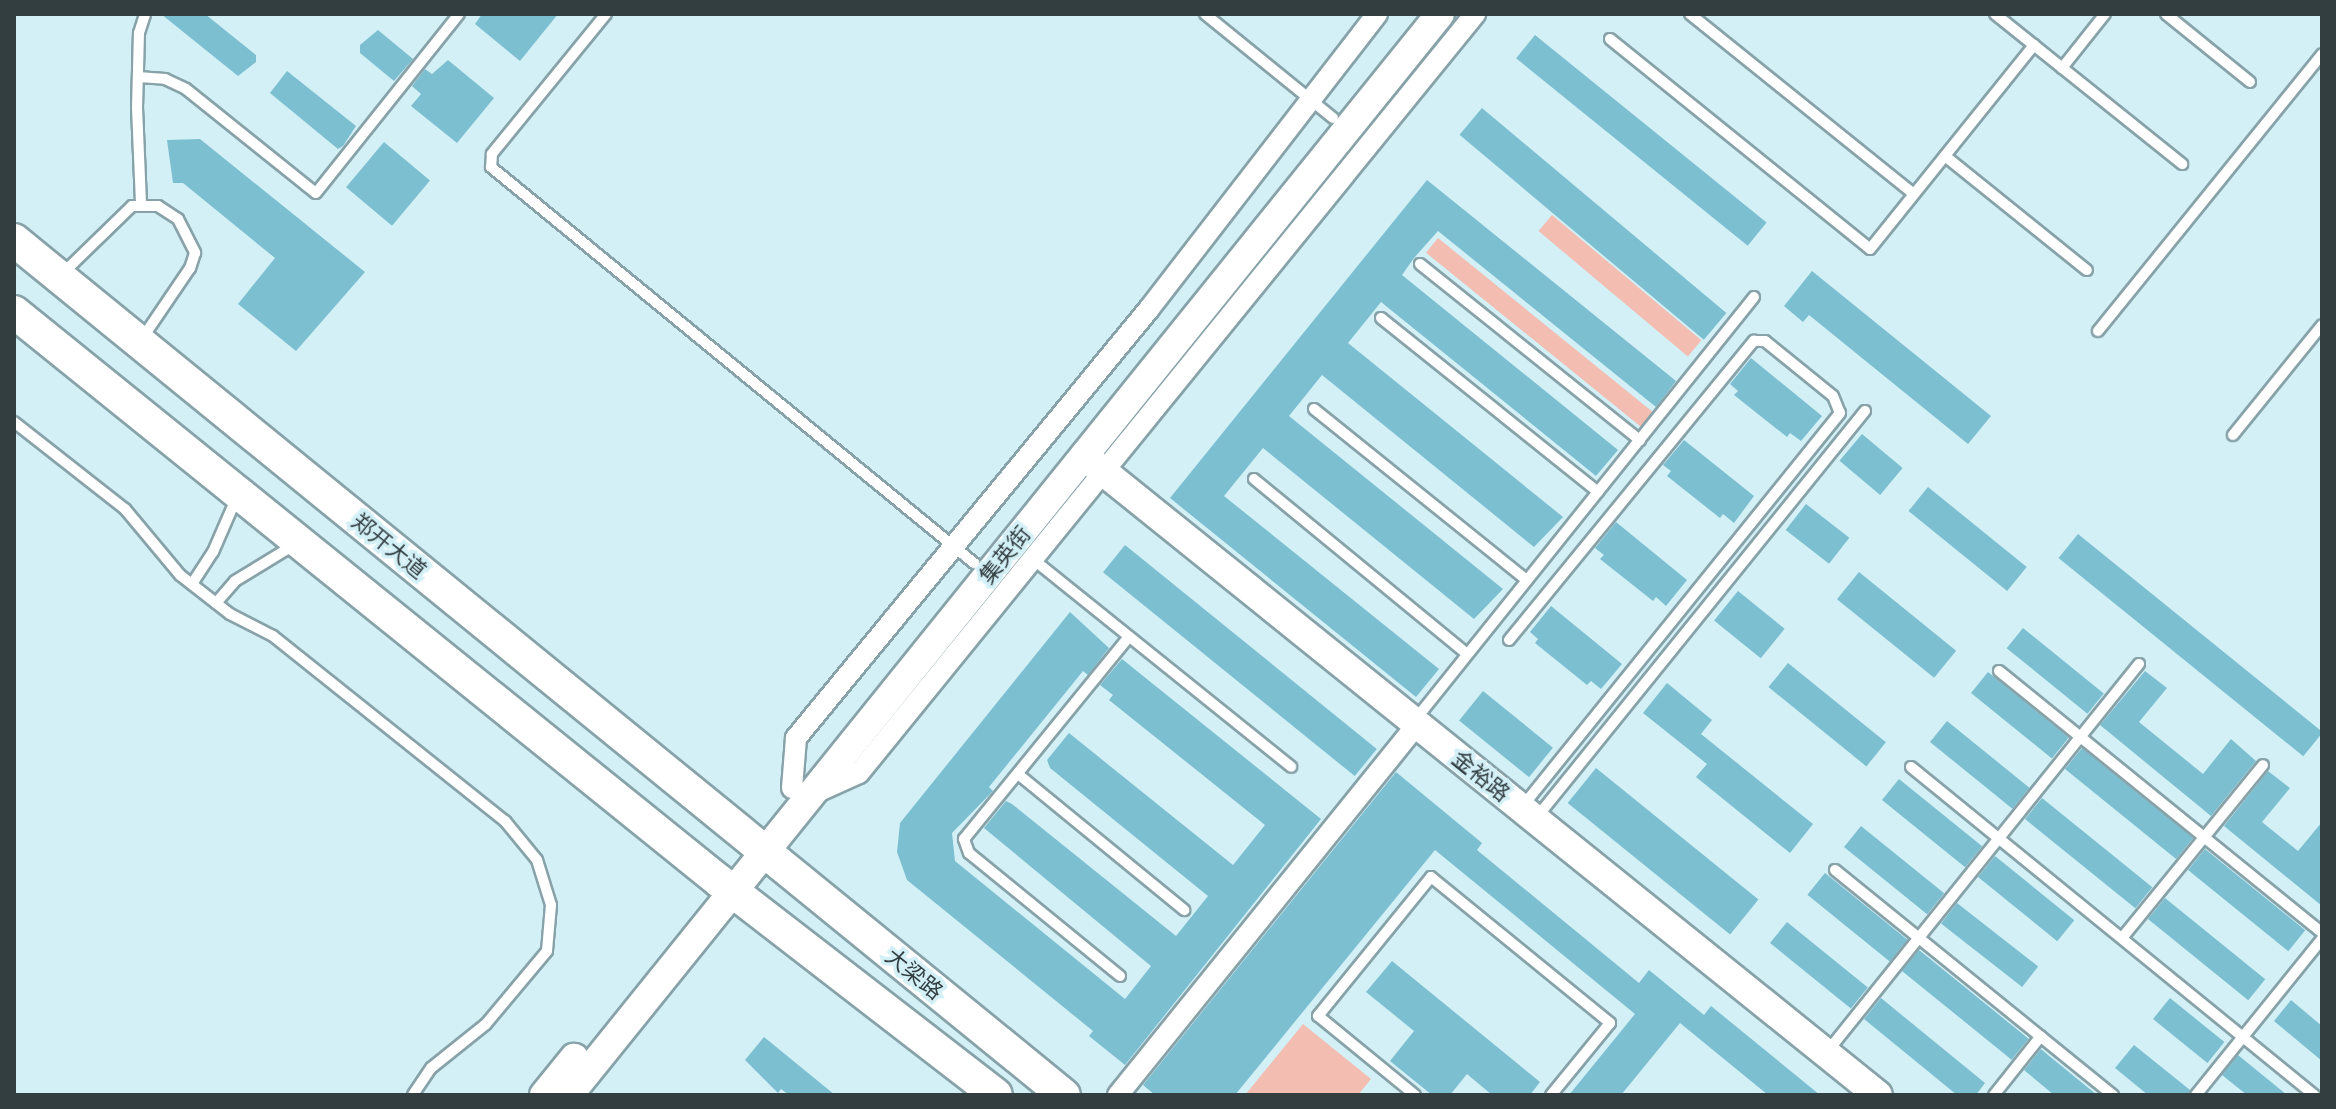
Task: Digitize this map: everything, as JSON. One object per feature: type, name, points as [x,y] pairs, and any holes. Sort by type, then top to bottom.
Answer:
[{"type":"main road","name":"集英街","points":[[802,791],[964,555],[1333,118],[1416,14]]},
{"type":"main road","name":"集英街","points":[[544,1095],[725,886],[802,791],[1094,465],[1440,14]]},
{"type":"main road","name":"郑开大道","points":[[14,240],[756,848]]},
{"type":"main road","points":[[14,312],[725,886]]},
{"type":"main road","name":"金裕路","points":[[1094,465],[1878,1095]]},
{"type":"main road","name":"大梁路","points":[[756,848],[1064,1095]]},
{"type":"main road","name":"集英街","points":[[569,1095],[725,886]]},
{"type":"main road","name":"大梁路","points":[[725,886],[996,1095]]},
{"type":"street","points":[[964,555],[1309,99],[1377,14]]},
{"type":"street","points":[[802,791],[859,773],[1034,560],[1094,465],[1475,14]]},
{"type":"street","points":[[1118,1095],[1415,723]]},
{"type":"lane","points":[[141,203],[138,77],[145,14]]},
{"type":"lane","points":[[138,77],[165,79],[186,89],[316,193],[459,14]]},
{"type":"lane","points":[[606,14],[492,154],[491,167],[964,555]]},
{"type":"lane","points":[[1205,14],[1333,118]]},
{"type":"lane","points":[[1690,14],[1914,194]]},
{"type":"lane","points":[[1995,14],[2182,164]]},
{"type":"lane","points":[[2062,68],[2105,14]]},
{"type":"lane","points":[[2166,14],[2250,82]]},
{"type":"lane","points":[[1610,39],[1870,249],[2034,45]]},
{"type":"lane","points":[[2098,331],[2322,54]]},
{"type":"lane","points":[[1945,156],[2087,270]]},
{"type":"lane","points":[[60,277],[119,214],[141,203],[178,219],[195,253],[140,341]]},
{"type":"lane","points":[[1420,264],[1640,440]]},
{"type":"lane","points":[[1415,723],[1754,297]]},
{"type":"lane","points":[[1381,318],[1598,492]]},
{"type":"lane","points":[[2233,435],[2322,325]]},
{"type":"lane","points":[[1509,640],[1754,341],[1765,341],[1833,396],[1840,413],[1528,814]]},
{"type":"lane","points":[[1314,409],[1527,580]]},
{"type":"lane","points":[[1528,814],[1865,411]]},
{"type":"lane","points":[[14,422],[125,509],[192,584],[216,603],[273,636],[505,821],[525,844],[546,882],[551,905],[547,951],[486,1024],[440,1060],[413,1095]]},
{"type":"lane","points":[[1254,479],[1467,654]]},
{"type":"lane","points":[[192,584],[213,552],[238,493]]},
{"type":"lane","points":[[216,603],[235,581],[298,543]]},
{"type":"lane","points":[[1034,560],[1291,767]]},
{"type":"lane","points":[[1120,976],[969,853],[964,839],[1129,637]]},
{"type":"lane","points":[[1826,1053],[2139,664]]},
{"type":"lane","points":[[1999,671],[2322,936],[2196,1095]]},
{"type":"lane","points":[[2122,938],[2263,765]]},
{"type":"lane","points":[[1911,767],[2314,1095]]},
{"type":"lane","points":[[1018,774],[1184,910]]},
{"type":"lane","points":[[1835,870],[2113,1095]]},
{"type":"lane","points":[[1409,1093],[1318,1016],[1431,877],[1610,1023],[1551,1095]]},
{"type":"lane","points":[[1994,1095],[2041,1036]]},
{"type":"shaded area","points":[[1552,215],[1701,340],[1688,356],[1539,231]]},
{"type":"shaded area","points":[[1438,238],[1652,412],[1641,426],[1426,253]]},
{"type":"shaded area","points":[[1303,1024],[1371,1079],[1358,1095],[1245,1095]]},
{"type":"building","points":[[161,14],[205,14],[256,55],[256,62],[238,76]]},
{"type":"building","points":[[482,14],[558,14],[520,61],[475,24]]},
{"type":"building","points":[[378,30],[413,59],[394,81],[360,53],[360,45]]},
{"type":"building","points":[[1535,35],[1767,223],[1748,246],[1516,58]]},
{"type":"building","points":[[448,60],[494,98],[457,143],[411,106],[421,94],[412,86],[425,69],[432,74]]},
{"type":"building","points":[[287,71],[356,126],[343,146],[338,149],[270,93]]},
{"type":"building","points":[[1482,108],[1726,313],[1704,340],[1460,135]]},
{"type":"building","points":[[200,139],[365,272],[296,351],[238,304],[275,258],[183,183],[173,183],[167,140]]},
{"type":"building","points":[[384,142],[430,181],[392,226],[346,187]]},
{"type":"building","points":[[1427,180],[1676,381],[1656,407],[1438,231],[1414,258],[1402,275],[1618,450],[1596,476],[1381,302],[1348,343],[1563,517],[1534,547],[1322,375],[1289,416],[1503,589],[1474,619],[1263,448],[1224,496],[1439,669],[1416,697],[1170,498]]},
{"type":"building","points":[[1812,271],[1991,416],[1968,444],[1809,315],[1803,322],[1784,306]]},
{"type":"building","points":[[1751,358],[1822,416],[1801,441],[1790,433],[1787,437],[1734,395],[1738,391],[1730,384]]},
{"type":"building","points":[[1862,434],[1903,468],[1880,495],[1840,461]]},
{"type":"building","points":[[1684,440],[1754,496],[1734,523],[1723,514],[1720,518],[1667,476],[1671,471],[1663,465]]},
{"type":"building","points":[[1928,487],[2027,567],[2007,591],[1908,511]]},
{"type":"building","points":[[1806,504],[1849,538],[1829,564],[1786,530]]},
{"type":"building","points":[[1616,522],[1687,580],[1666,606],[1656,597],[1653,601],[1600,559],[1604,555],[1595,548]]},
{"type":"building","points":[[2078,534],[2322,732],[2303,756],[2058,558]]},
{"type":"building","points":[[1125,545],[1377,749],[1355,776],[1103,572]]},
{"type":"building","points":[[1859,572],[1956,651],[1934,678],[1837,599]]},
{"type":"building","points":[[1738,591],[1785,629],[1761,658],[1714,621]]},
{"type":"building","points":[[1551,606],[1622,664],[1601,689],[1591,681],[1587,685],[1535,643],[1538,639],[1530,632]]},
{"type":"building","points":[[1070,612],[1109,648],[1088,675],[1083,671],[989,787],[993,791],[952,833],[955,861],[1125,999],[1151,966],[984,828],[1006,801],[1012,804],[1176,936],[1208,896],[1050,768],[1047,760],[1069,733],[1233,865],[1265,825],[1109,700],[1113,695],[1100,685],[1122,659],[1321,819],[1125,1065],[1089,1036],[1093,1031],[907,880],[897,852],[900,823]]},
{"type":"building","points":[[2023,628],[2104,693],[2087,714],[2007,648]]},
{"type":"building","points":[[1788,663],[1886,742],[1866,766],[1768,687]]},
{"type":"building","points":[[2145,671],[2167,688],[2139,722],[2203,774],[2231,739],[2256,761],[2211,816],[2100,725]]},
{"type":"building","points":[[1988,672],[2069,737],[2052,758],[1971,693]]},
{"type":"building","points":[[1667,683],[1712,720],[1701,734],[1813,824],[1790,853],[1696,777],[1707,764],[1643,713]]},
{"type":"building","points":[[1483,691],[1553,748],[1529,777],[1459,721]]},
{"type":"building","points":[[1947,721],[2029,788],[2012,809],[1930,742]]},
{"type":"building","points":[[2082,748],[2193,838],[2176,859],[2065,769]]},
{"type":"building","points":[[1596,768],[1758,900],[1730,934],[1568,803]]},
{"type":"building","points":[[2268,771],[2290,788],[2262,822],[2298,851],[2322,822],[2322,906],[2224,826]]},
{"type":"building","points":[[1396,772],[1482,843],[1477,850],[1639,983],[1649,970],[1704,1015],[1711,1006],[1820,1095],[1768,1095],[1680,1023],[1621,1095],[1569,1095],[1635,1014],[1435,850],[1235,1095],[1155,1095],[1143,1085]]},
{"type":"building","points":[[1899,779],[1982,846],[1965,867],[1882,800]]},
{"type":"building","points":[[2042,798],[2152,887],[2135,908],[2025,819]]},
{"type":"building","points":[[1861,826],[1944,893],[1927,914],[1844,847]]},
{"type":"building","points":[[2205,849],[2305,930],[2288,951],[2188,870]]},
{"type":"building","points":[[1995,856],[2074,920],[2057,941],[1978,877]]},
{"type":"building","points":[[1825,873],[1907,940],[1890,961],[1807,895]]},
{"type":"building","points":[[2165,898],[2265,979],[2248,1000],[2148,919]]},
{"type":"building","points":[[1957,903],[2038,966],[2022,987],[1941,923]]},
{"type":"building","points":[[1787,922],[1868,987],[1851,1008],[1770,943]]},
{"type":"building","points":[[1919,950],[2029,1039],[2012,1060],[1902,971]]},
{"type":"building","points":[[1392,961],[1540,1082],[1530,1095],[1492,1095],[1467,1074],[1450,1095],[1432,1095],[1390,1061],[1414,1031],[1366,992]]},
{"type":"building","points":[[1881,998],[1985,1083],[1976,1095],[1957,1095],[1864,1019]]},
{"type":"building","points":[[2170,998],[2224,1042],[2207,1063],[2153,1019]]},
{"type":"building","points":[[2291,1000],[2322,1026],[2322,1061],[2274,1021]]},
{"type":"building","points":[[764,1037],[835,1095],[789,1095],[781,1089],[778,1093],[745,1060]]},
{"type":"building","points":[[2134,1045],[2190,1090],[2188,1095],[2148,1095],[2115,1068]]},
{"type":"building","points":[[2041,1049],[2097,1095],[2054,1095],[2024,1070]]},
{"type":"building","points":[[2238,1055],[2287,1095],[2247,1095],[2222,1075]]}]
